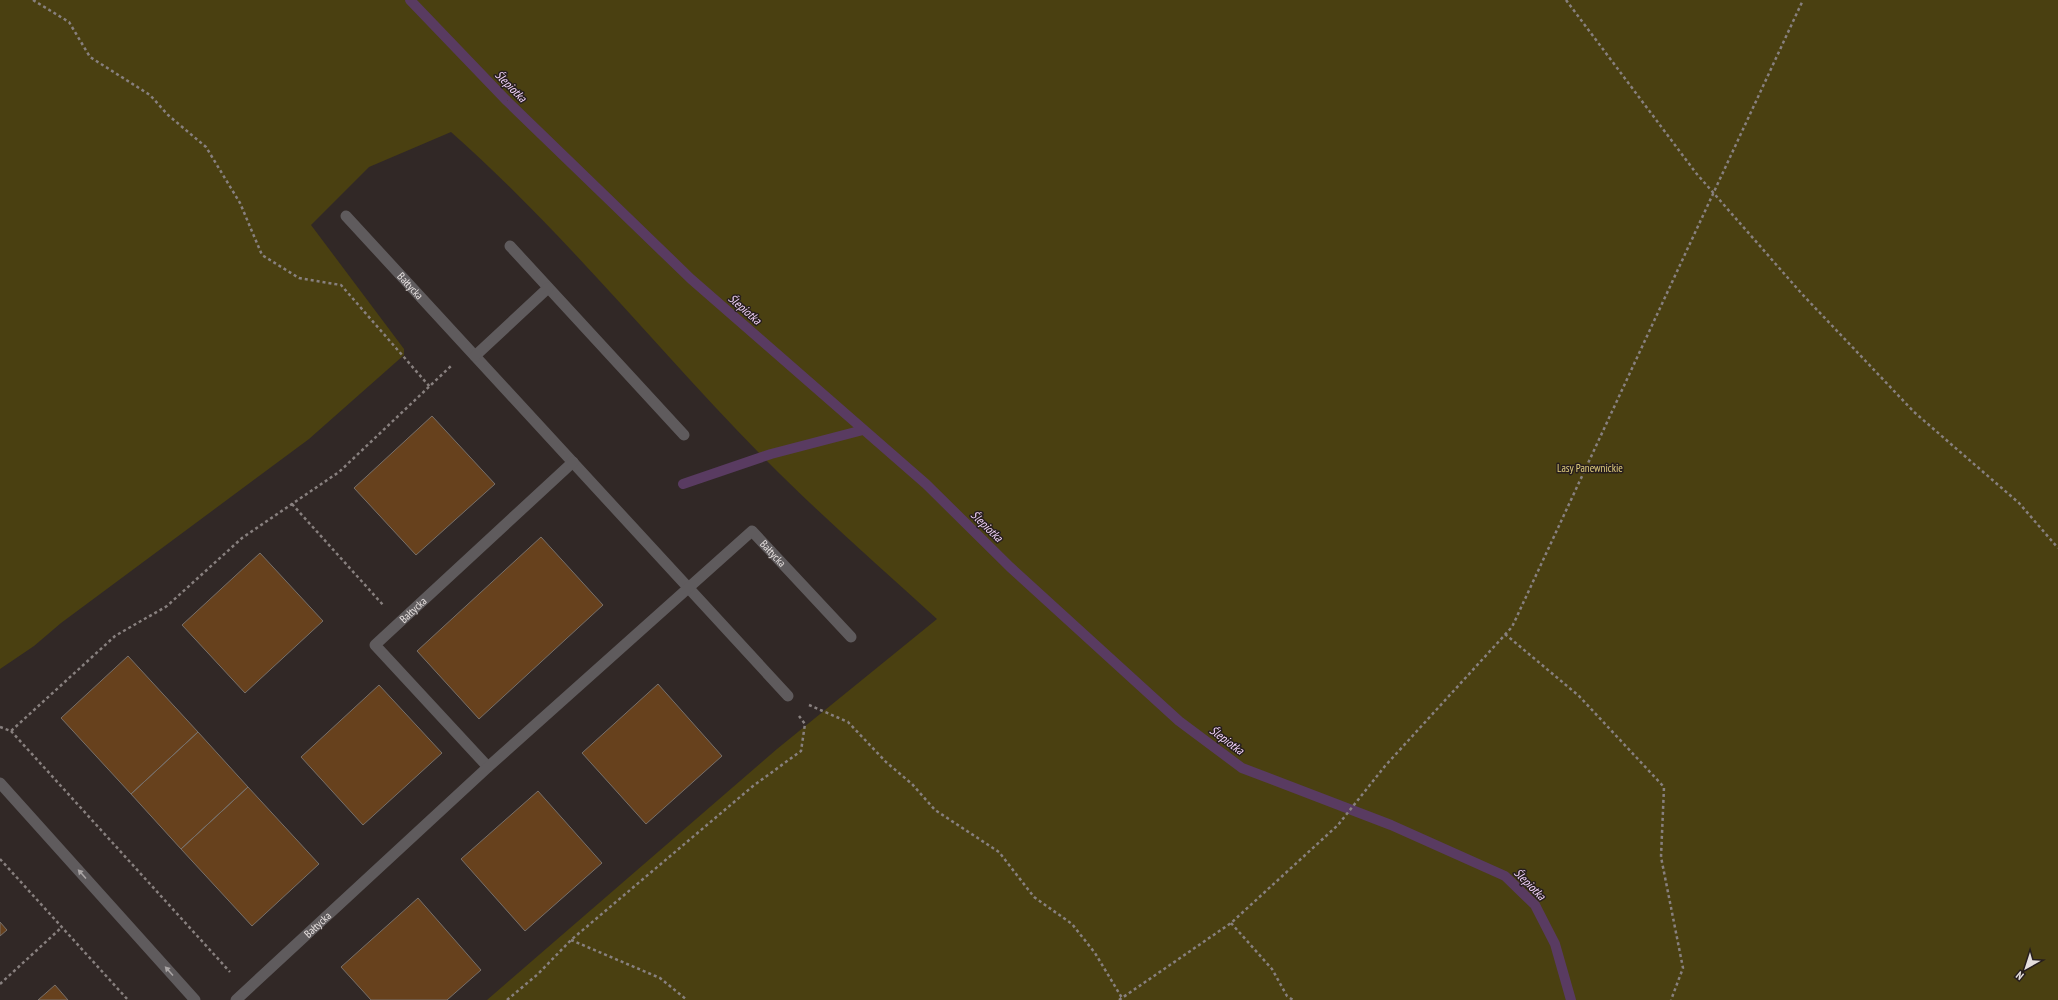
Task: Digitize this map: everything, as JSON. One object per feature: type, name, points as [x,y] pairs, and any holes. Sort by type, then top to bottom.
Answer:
[{"type":"street","name":"Bałtycka","points":[[346,216],[788,696]]},
{"type":"street","points":[[510,246],[684,435]]},
{"type":"street","points":[[472,353],[548,288]]},
{"type":"street","name":"Bałtycka","points":[[488,767],[375,645],[573,462]]},
{"type":"street","name":"Bałtycka","points":[[236,1000],[488,767],[752,532],[851,637]]},
{"type":"street","points":[[0,783],[195,1000]]},
{"type":"path","points":[[33,0],[69,22],[90,57],[150,95],[168,115],[206,147],[240,203],[262,255],[299,278],[341,285],[430,387]]},
{"type":"path","points":[[1566,0],[1696,173],[1802,294],[1914,412],[2019,503],[2058,548]]},
{"type":"path","points":[[1119,1000],[1231,923],[1338,825],[1385,766],[1505,634],[1516,619],[1803,0]]},
{"type":"path","points":[[12,731],[115,636],[167,606],[242,538],[339,472],[430,387],[472,353]]},
{"type":"path","points":[[292,504],[399,623]]},
{"type":"path","points":[[1505,634],[1578,696],[1664,788],[1661,858],[1683,968],[1671,1000]]},
{"type":"path","points":[[508,1000],[538,974],[571,940],[753,786],[801,751],[804,724],[788,696]]},
{"type":"path","points":[[788,696],[848,722],[886,762],[912,784],[935,810],[999,852],[1034,897],[1072,924],[1095,953],[1122,998]]},
{"type":"path","points":[[0,727],[12,731],[235,977]]},
{"type":"path","points":[[0,859],[128,1000]]},
{"type":"path","points":[[1231,923],[1272,969],[1287,996],[1293,1000]]},
{"type":"path","points":[[0,984],[62,927]]},
{"type":"path","points":[[571,940],[660,978],[687,1000]]},
{"type":"green space","name":"Lasy Panewnickie","points":[[0,0],[2058,0],[2058,1000],[487,1000],[777,749],[937,619],[826,518],[762,456],[532,209],[451,132],[369,167],[311,225],[404,349],[404,355],[309,439],[61,623],[34,646],[0,669]]},
{"type":"building","points":[[432,416],[495,484],[416,555],[354,488]]},
{"type":"building","points":[[541,537],[603,605],[479,719],[417,651]]},
{"type":"building","points":[[260,553],[323,621],[245,693],[182,625]]},
{"type":"building","points":[[128,656],[198,732],[131,794],[61,718]]},
{"type":"building","points":[[658,684],[722,756],[646,824],[582,753]]},
{"type":"building","points":[[379,685],[442,753],[363,825],[301,757]]},
{"type":"building","points":[[198,732],[248,787],[181,849],[131,794]]},
{"type":"building","points":[[248,787],[319,864],[252,926],[181,849]]},
{"type":"building","points":[[538,791],[602,863],[525,931],[461,859]]},
{"type":"building","points":[[418,898],[481,970],[447,1000],[371,1000],[341,967]]},
{"type":"building","points":[[0,922],[7,930],[0,936]]},
{"type":"building","points":[[55,985],[68,1000],[38,1000]]},
{"type":"waterway","name":"Ślepiotka","points":[[410,0],[507,101],[691,279],[926,484],[1010,567],[1179,721],[1242,768],[1391,825],[1505,876],[1535,905],[1555,944],[1571,1000]]},
{"type":"waterway","points":[[683,484],[771,454],[863,430]]}]
